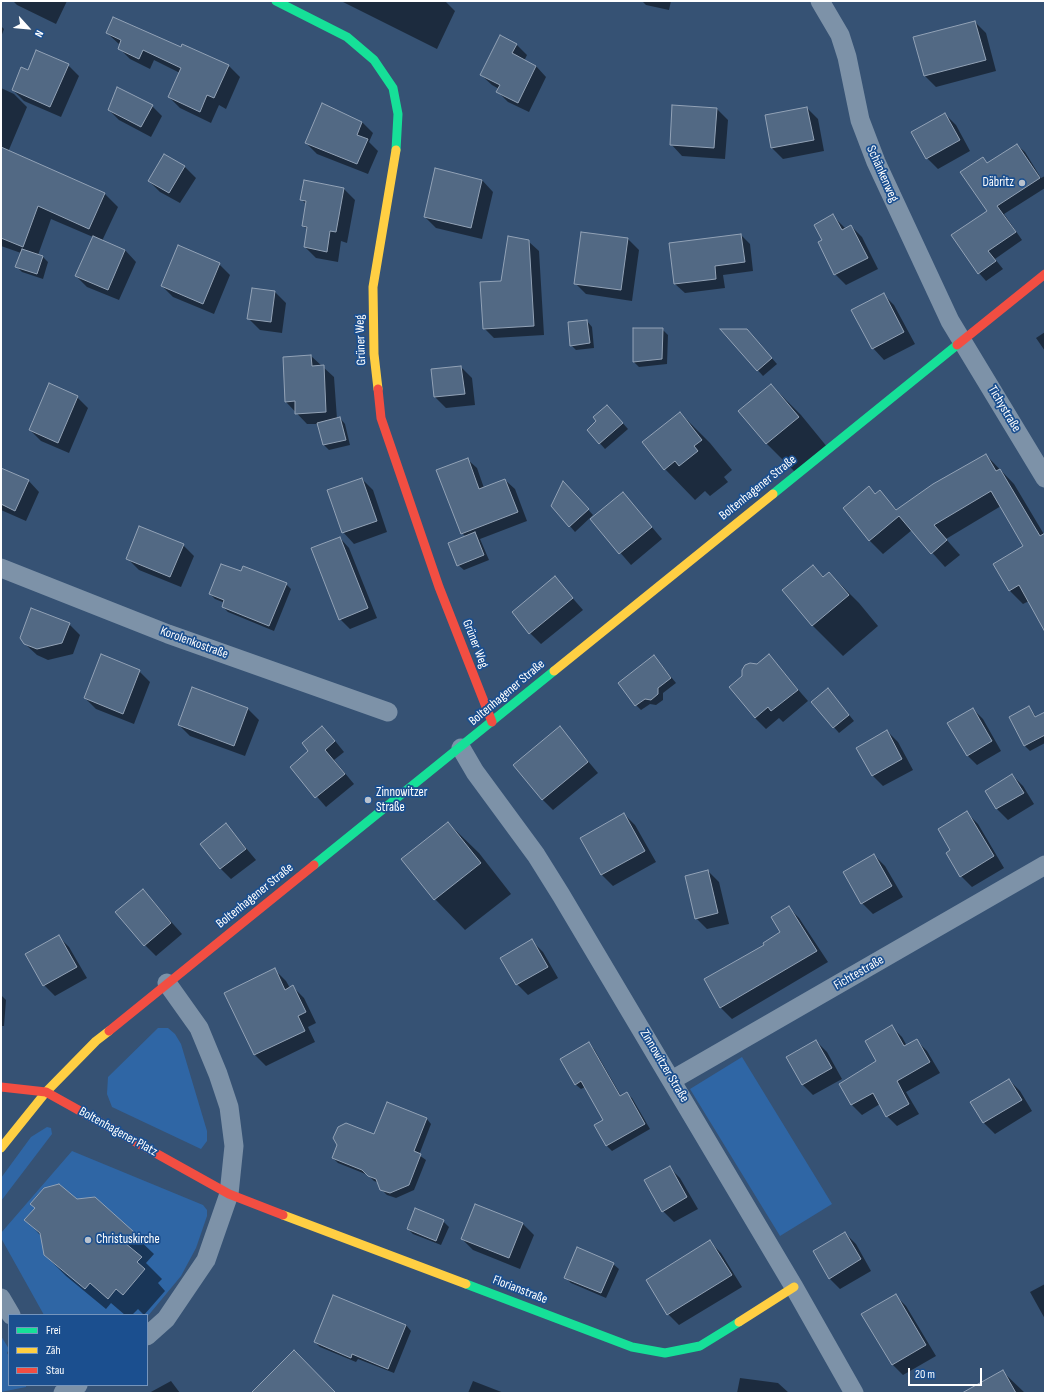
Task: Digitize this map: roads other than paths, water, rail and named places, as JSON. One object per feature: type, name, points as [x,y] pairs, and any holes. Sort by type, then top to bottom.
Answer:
[{"type":"street","name":"Grüner Weg","points":[[276,1],[347,37],[374,60],[393,88],[398,114],[397,143],[373,287],[374,354],[380,418],[440,587],[492,722]]},
{"type":"street","name":"Schänkenweg","points":[[820,1],[840,36],[847,56],[860,120],[876,162],[950,321],[962,341]]},
{"type":"street","name":"Boltenhagener Straße","points":[[1,1148],[46,1092],[96,1042],[1045,274]]},
{"type":"street","name":"Tichystraße","points":[[962,341],[1045,478]]},
{"type":"street","name":"Korolenkostraße","points":[[1,568],[168,634],[388,712]]},
{"type":"street","name":"Zinnowitzer Straße","points":[[461,748],[475,772],[540,862],[672,1080],[794,1287],[854,1393]]},
{"type":"street","name":"Fichtestraße","points":[[672,1080],[1045,865]]},
{"type":"street","points":[[148,1335],[166,1318],[206,1260],[230,1194],[234,1146],[229,1107],[218,1074],[199,1028],[167,983]]},
{"type":"street","name":"Boltenhagener Platz","points":[[1,1087],[46,1092],[230,1194]]},
{"type":"street","name":"Florianstraße","points":[[230,1194],[632,1347],[665,1353],[700,1346],[794,1287]]},
{"type":"street","points":[[1,1298],[11,1314]]},
{"type":"street","points":[[63,1393],[76,1386]]},
{"type":"place","name":"Däbritz","points":[[1022,183]]},
{"type":"place","name":"Zinnowitzer Straße","points":[[368,800]]},
{"type":"place","name":"Christuskirche","points":[[88,1240]]}]
